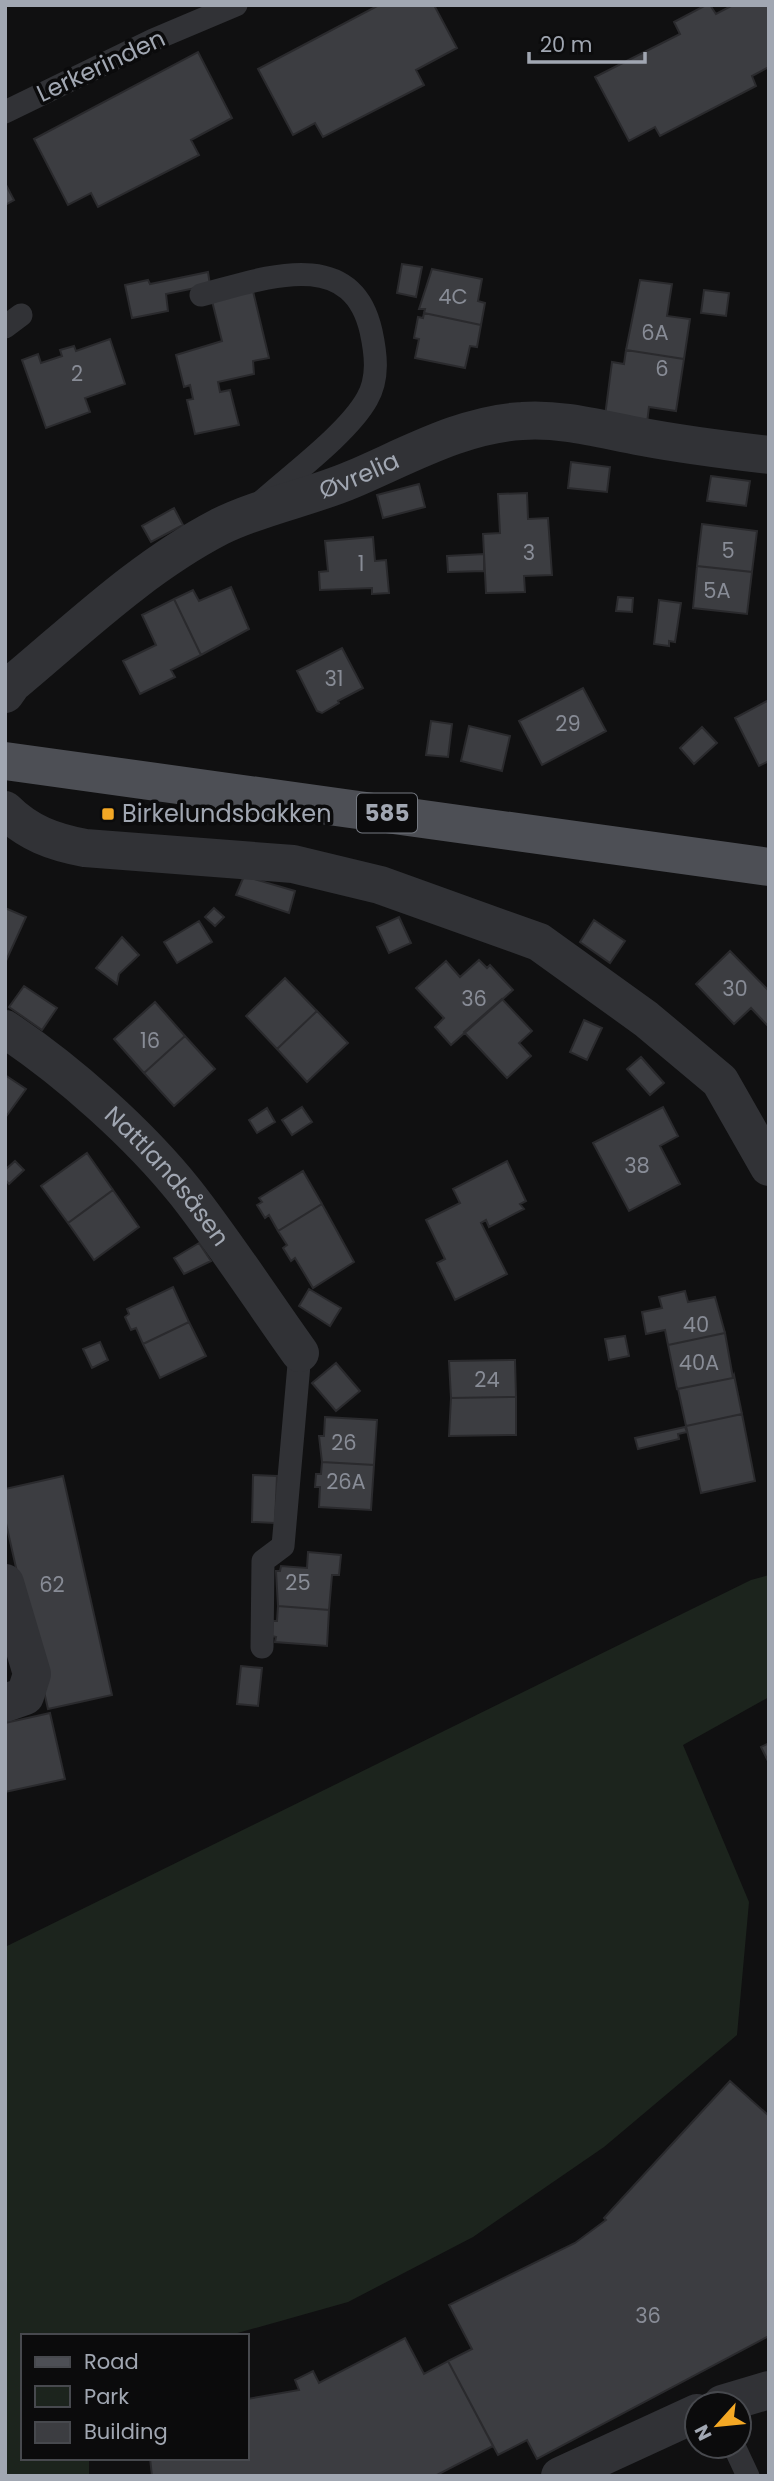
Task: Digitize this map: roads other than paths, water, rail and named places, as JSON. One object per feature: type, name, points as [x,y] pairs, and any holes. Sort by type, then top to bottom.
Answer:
[{"type":"main road","name":"585","points":[[5,761],[769,867]]},
{"type":"street","name":"Øvrelia","points":[[5,694],[12,684],[114,598],[169,558],[248,514],[293,502],[473,430],[522,421],[557,421],[701,448],[769,455]]},
{"type":"street","points":[[5,810],[24,827],[52,841],[85,848],[293,864],[380,885],[539,942],[646,1019],[720,1081],[769,1167]]},
{"type":"street","name":"Nattlandsåsen","points":[[5,1029],[50,1059],[185,1192],[300,1353]]},
{"type":"street","points":[[5,1583],[32,1674],[24,1696],[5,1703]]},
{"type":"street","points":[[560,2476],[683,2419]]},
{"type":"lane","name":"Lerkerinden","points":[[5,112],[140,46],[236,5]]},
{"type":"lane","points":[[201,295],[277,276],[324,275],[343,284],[358,302],[370,324],[376,352],[375,373],[368,397],[354,418],[248,514]]},
{"type":"lane","points":[[262,1647],[263,1561],[283,1546],[300,1353]]},
{"type":"lane","points":[[741,2460],[748,2476]]},
{"type":"place","name":"Birkelundsbakken","points":[[108,814]]}]
